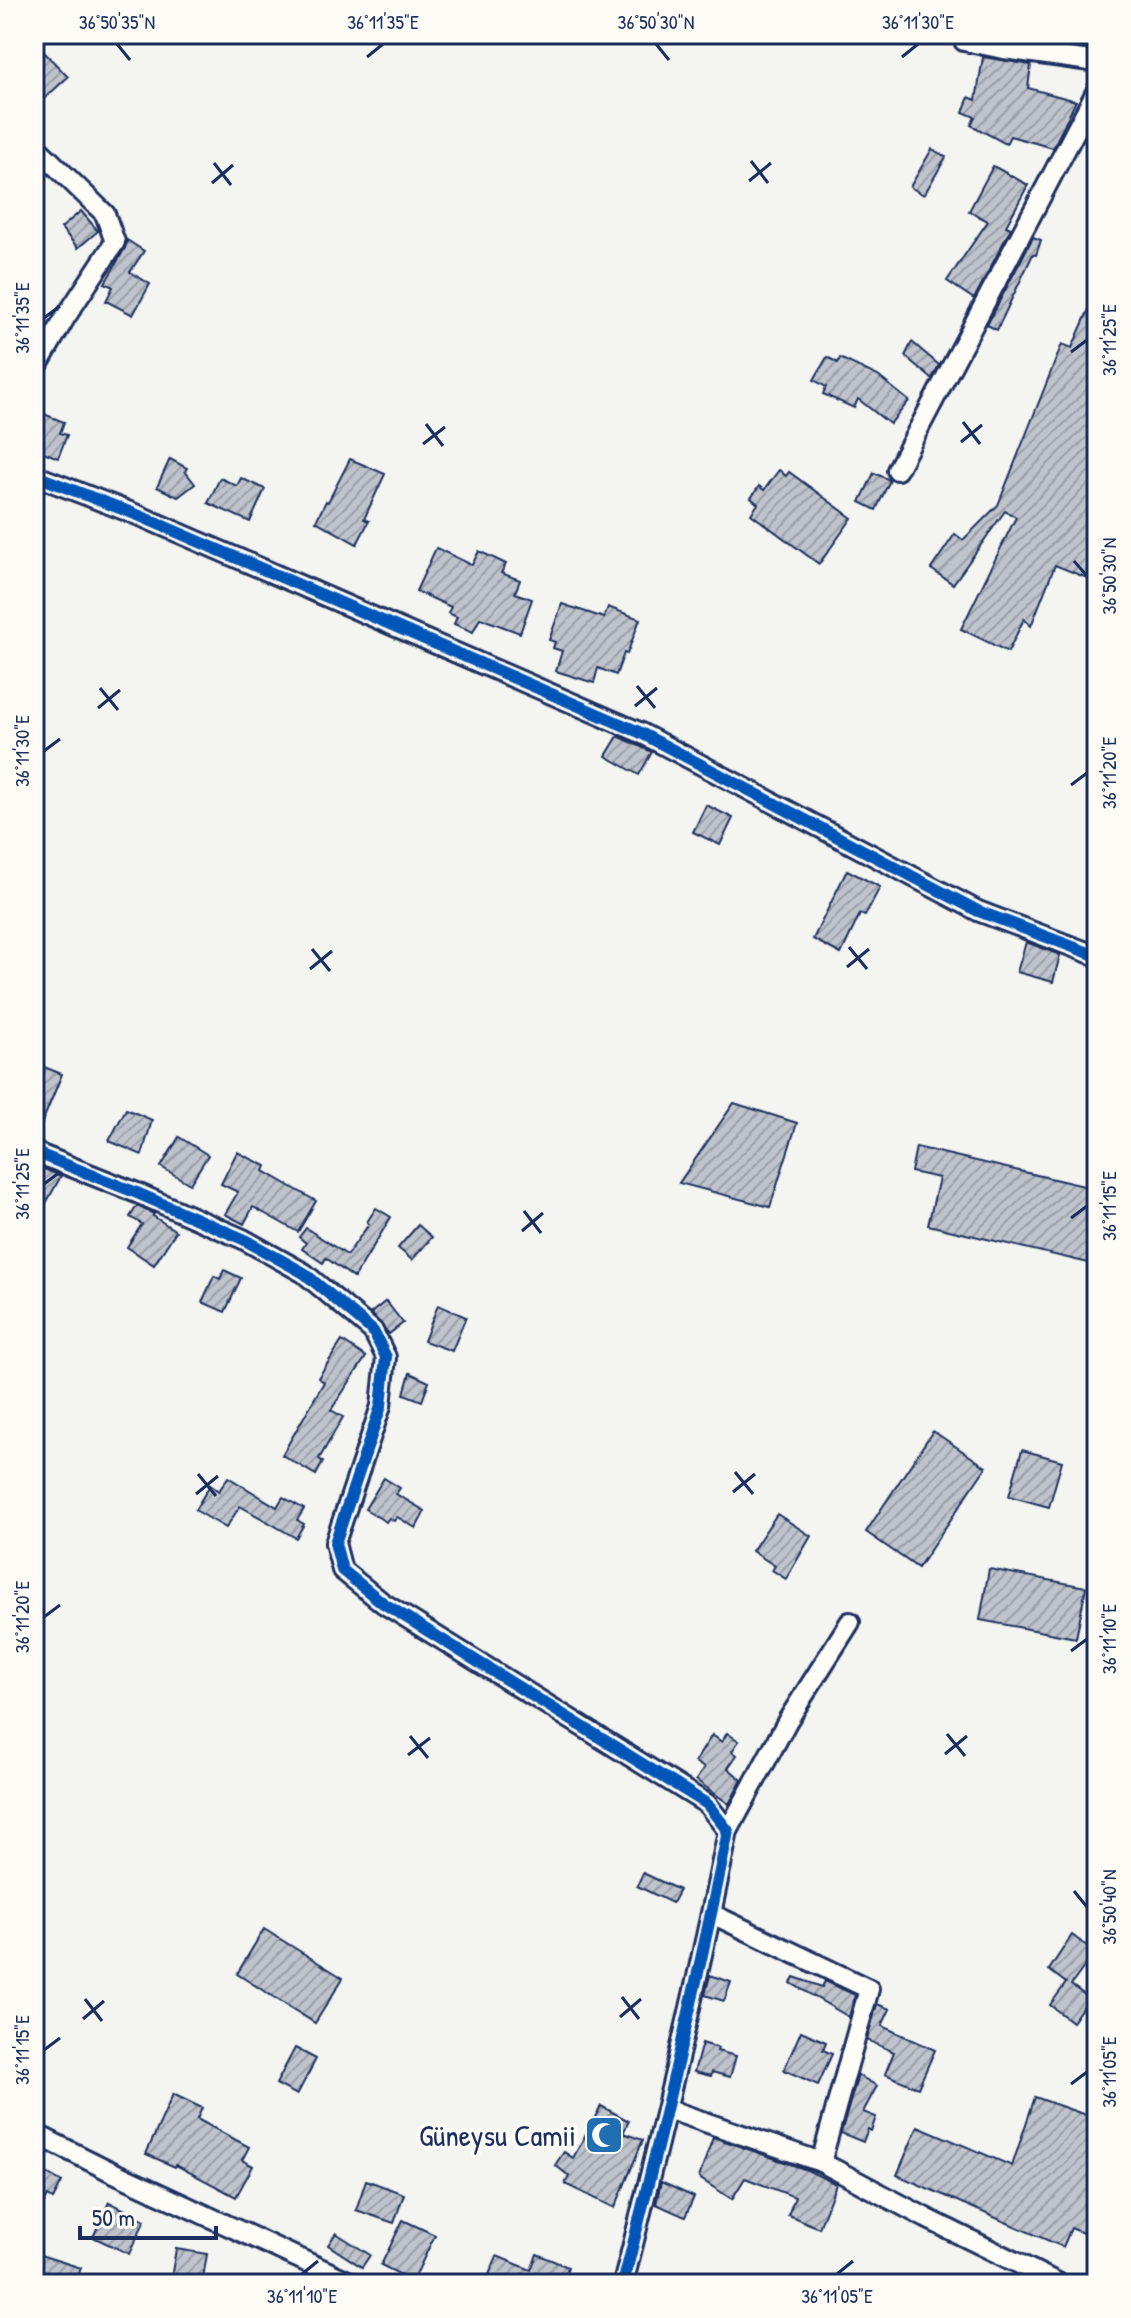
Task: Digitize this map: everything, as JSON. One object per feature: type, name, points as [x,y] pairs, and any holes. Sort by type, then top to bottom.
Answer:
[{"type":"street","points":[[961,34],[964,41],[1097,62]]},
{"type":"street","points":[[897,470],[1097,90]]},
{"type":"street","points":[[34,145],[105,214],[115,242],[34,372]]},
{"type":"street","points":[[34,475],[154,522],[639,732],[978,911],[1097,956]]},
{"type":"street","points":[[34,1152],[243,1239],[304,1273],[373,1331],[386,1357],[381,1406],[335,1543],[342,1570],[383,1603],[707,1804],[728,1831]]},
{"type":"street","points":[[623,2284],[667,2109],[728,1831],[788,1720],[850,1622]]},
{"type":"street","points":[[712,1914],[869,1989],[821,2162]]},
{"type":"street","points":[[667,2109],[821,2162],[1060,2284]]},
{"type":"street","points":[[34,2133],[354,2284]]},
{"type":"building","points":[[45,53],[68,77],[34,108],[34,63]]},
{"type":"building","points":[[983,57],[1031,65],[1028,88],[1076,101],[1053,148],[1010,136],[1006,144],[971,125],[975,117],[963,112],[969,97],[976,100]]},
{"type":"building","points":[[932,149],[946,157],[924,195],[910,187]]},
{"type":"building","points":[[993,166],[1028,185],[1006,226],[1011,228],[974,299],[947,281],[988,221],[969,211]]},
{"type":"building","points":[[81,211],[98,231],[78,248],[61,228]]},
{"type":"building","points":[[1033,237],[1041,240],[1036,255],[1033,254],[997,330],[987,325]]},
{"type":"building","points":[[127,240],[144,251],[130,272],[150,284],[133,315],[106,301],[113,287],[105,283]]},
{"type":"building","points":[[1097,291],[1097,582],[1055,565],[1031,626],[1024,619],[1008,652],[961,629],[1016,517],[1005,511],[953,584],[931,569],[955,534],[963,540],[998,505],[1062,344],[1072,348]]},
{"type":"building","points":[[912,342],[939,365],[932,379],[905,356]]},
{"type":"building","points":[[827,357],[838,363],[840,358],[878,376],[909,401],[890,424],[858,399],[854,408],[823,394],[826,387],[814,380]]},
{"type":"building","points":[[34,410],[64,422],[60,433],[67,435],[58,458],[34,448]]},
{"type":"building","points":[[170,459],[187,468],[185,471],[195,484],[178,497],[157,487]]},
{"type":"building","points":[[350,459],[385,474],[364,519],[369,521],[357,544],[316,521]]},
{"type":"building","points":[[779,470],[786,476],[789,472],[852,518],[819,564],[751,514],[758,504],[751,498],[759,486],[764,490]]},
{"type":"building","points":[[874,473],[890,480],[876,510],[860,502]]},
{"type":"building","points":[[220,478],[237,486],[241,478],[265,489],[250,522],[208,503]]},
{"type":"building","points":[[436,548],[472,565],[479,551],[506,564],[501,573],[520,580],[515,593],[532,599],[520,633],[480,618],[473,632],[454,624],[457,617],[448,613],[451,607],[416,591]]},
{"type":"building","points":[[562,604],[604,618],[608,607],[640,619],[616,675],[598,668],[594,683],[556,671],[562,651],[553,648],[555,642],[549,640]]},
{"type":"building","points":[[618,736],[652,752],[639,775],[606,756]]},
{"type":"building","points":[[706,805],[733,818],[720,845],[693,832]]},
{"type":"building","points":[[847,870],[880,887],[865,916],[860,914],[841,954],[813,939]]},
{"type":"building","points":[[1026,942],[1060,955],[1053,982],[1017,972]]},
{"type":"building","points":[[34,1063],[62,1074],[35,1140],[34,1140]]},
{"type":"building","points":[[734,1103],[797,1123],[770,1207],[679,1183]]},
{"type":"building","points":[[126,1109],[152,1120],[142,1155],[109,1141]]},
{"type":"building","points":[[179,1137],[208,1155],[190,1184],[161,1167]]},
{"type":"building","points":[[916,1147],[1097,1189],[1097,1265],[928,1225],[939,1178],[911,1172]]},
{"type":"building","points":[[237,1152],[266,1166],[264,1171],[316,1201],[298,1232],[253,1207],[244,1224],[225,1214],[238,1192],[221,1184]]},
{"type":"building","points":[[34,1165],[61,1176],[34,1225]]},
{"type":"building","points":[[137,1206],[154,1214],[176,1231],[154,1265],[127,1247],[142,1224],[130,1217]]},
{"type":"building","points":[[376,1208],[391,1217],[354,1278],[326,1258],[323,1263],[302,1249],[306,1243],[299,1237],[306,1228],[347,1255],[369,1224],[367,1222]]},
{"type":"building","points":[[418,1225],[432,1237],[412,1260],[398,1248]]},
{"type":"building","points":[[224,1270],[241,1278],[225,1312],[202,1302],[214,1276],[220,1279]]},
{"type":"building","points":[[386,1301],[403,1323],[389,1334],[371,1313]]},
{"type":"building","points":[[438,1305],[466,1317],[452,1351],[424,1341]]},
{"type":"building","points":[[342,1341],[366,1357],[331,1410],[343,1417],[319,1459],[323,1462],[316,1475],[282,1455],[324,1382],[318,1378]]},
{"type":"building","points":[[410,1373],[429,1382],[422,1401],[404,1394]]},
{"type":"building","points":[[933,1431],[986,1467],[918,1568],[866,1532]]},
{"type":"building","points":[[1022,1450],[1062,1461],[1049,1507],[1009,1496]]},
{"type":"building","points":[[228,1477],[277,1507],[283,1497],[304,1509],[297,1520],[304,1524],[296,1538],[240,1506],[226,1528],[195,1510],[210,1485],[219,1491]]},
{"type":"building","points":[[384,1478],[400,1488],[396,1494],[425,1511],[416,1528],[397,1517],[394,1521],[389,1518],[386,1522],[365,1509]]},
{"type":"building","points":[[777,1514],[811,1536],[786,1579],[772,1570],[775,1566],[752,1551]]},
{"type":"building","points":[[989,1569],[1086,1587],[1076,1638],[980,1620]]},
{"type":"building","points":[[727,1733],[739,1741],[732,1751],[737,1755],[728,1768],[742,1780],[729,1804],[696,1780],[704,1768],[695,1762],[712,1735],[722,1742]]},
{"type":"building","points":[[643,1873],[679,1890],[672,1903],[637,1886]]},
{"type":"building","points":[[264,1929],[343,1978],[315,2023],[237,1974]]},
{"type":"building","points":[[1072,1935],[1095,1952],[1071,1985],[1089,1998],[1072,2022],[1050,2005],[1066,1983],[1049,1970]]},
{"type":"building","points":[[710,1975],[731,1982],[724,2001],[705,1995]]},
{"type":"building","points":[[794,1977],[822,1987],[825,1981],[855,1995],[849,2017],[791,1983]]},
{"type":"building","points":[[877,2004],[890,2009],[882,2026],[935,2050],[918,2088],[885,2074],[894,2052],[867,2040]]},
{"type":"building","points":[[801,2031],[826,2042],[823,2050],[832,2054],[818,2085],[784,2070]]},
{"type":"building","points":[[702,2043],[736,2056],[730,2077],[712,2072],[711,2076],[694,2072]]},
{"type":"building","points":[[295,2048],[316,2059],[297,2095],[276,2084]]},
{"type":"building","points":[[858,2075],[877,2086],[863,2112],[876,2117],[863,2142],[841,2133]]},
{"type":"building","points":[[173,2094],[202,2108],[197,2119],[249,2147],[242,2160],[253,2166],[236,2197],[176,2165],[146,2154]]},
{"type":"building","points":[[1035,2097],[1097,2119],[1097,2177],[1087,2210],[1096,2215],[1087,2235],[1071,2228],[1063,2247],[897,2175],[918,2126],[1012,2166]]},
{"type":"building","points":[[601,2106],[629,2121],[623,2133],[643,2140],[615,2208],[565,2184],[569,2176],[555,2165],[564,2152],[573,2158]]},
{"type":"building","points":[[713,2137],[807,2170],[836,2184],[819,2228],[788,2215],[795,2197],[745,2178],[732,2199],[699,2178]]},
{"type":"building","points":[[45,2172],[62,2182],[53,2199],[48,2196],[34,2223],[34,2192]]},
{"type":"building","points":[[366,2180],[404,2194],[394,2223],[356,2210]]},
{"type":"building","points":[[661,2182],[694,2197],[685,2217],[656,2204]]},
{"type":"building","points":[[109,2202],[145,2220],[129,2254],[93,2237]]},
{"type":"building","points":[[403,2220],[435,2235],[413,2281],[381,2265]]},
{"type":"building","points":[[336,2233],[370,2255],[362,2267],[328,2245]]},
{"type":"building","points":[[176,2249],[207,2254],[202,2284],[170,2284]]},
{"type":"building","points":[[34,2253],[81,2268],[75,2284],[34,2284]]},
{"type":"building","points":[[537,2254],[568,2267],[563,2284],[485,2284],[497,2256],[531,2270]]},
{"type":"cycle path","points":[[34,475],[140,516],[639,732],[978,911],[1097,956]]},
{"type":"cycle path","points":[[34,1152],[243,1239],[304,1273],[373,1331],[386,1357],[381,1406],[335,1543],[342,1570],[383,1603],[707,1804],[728,1831],[678,2058],[623,2284]]},
{"type":"place","name":"Güneysu Camii","points":[[604,2135]]}]
